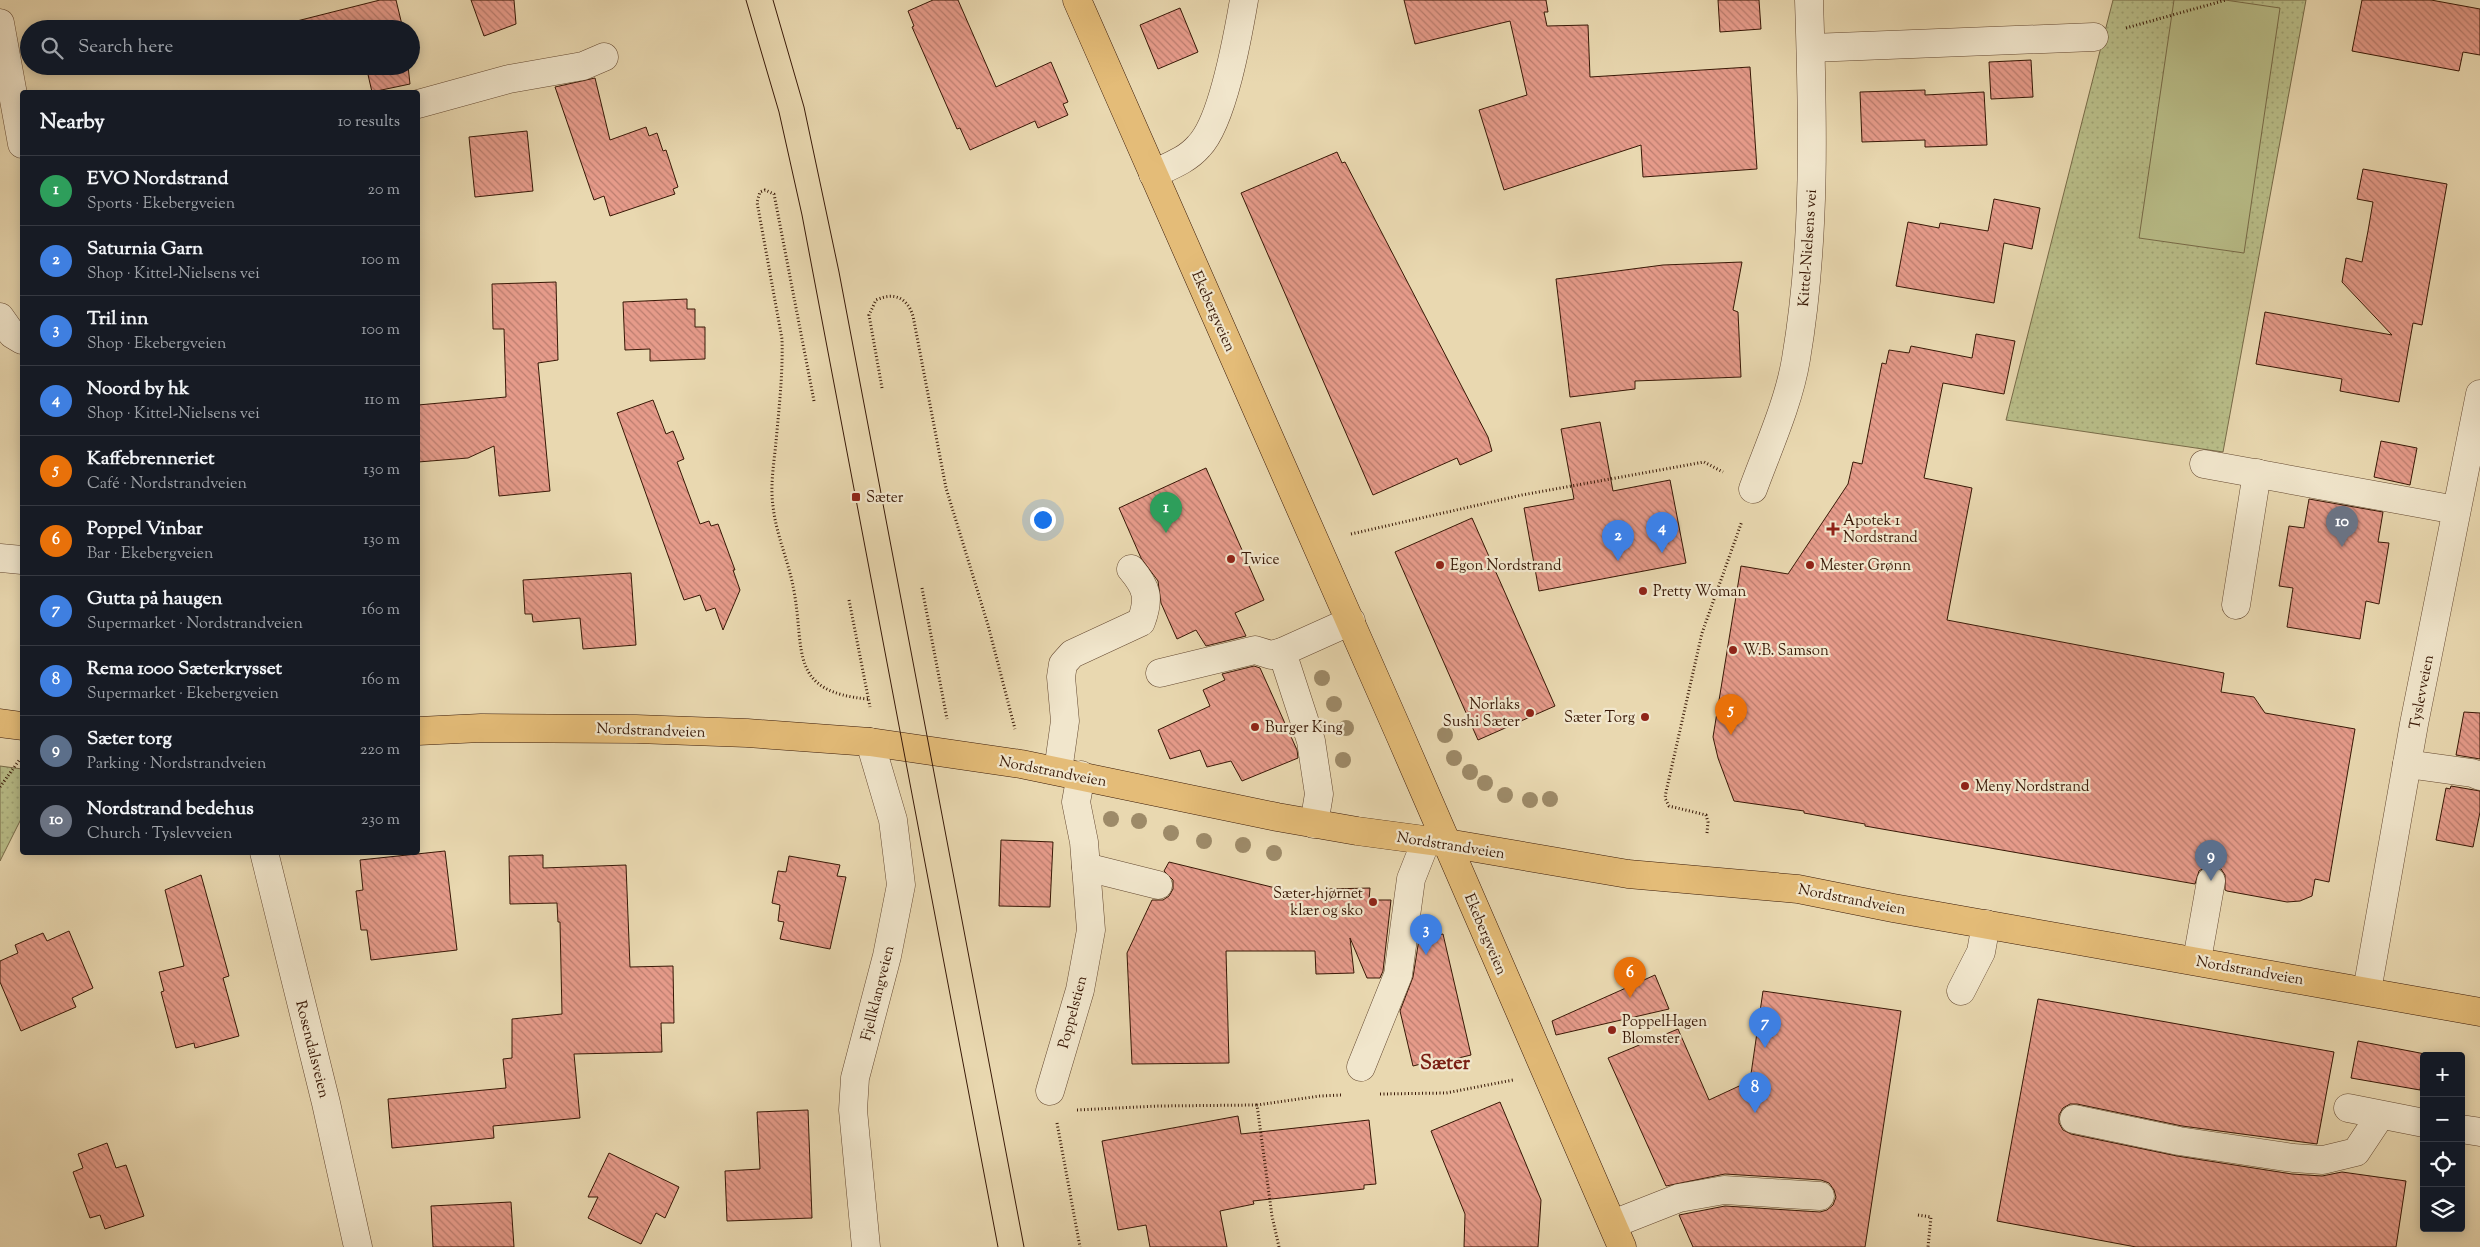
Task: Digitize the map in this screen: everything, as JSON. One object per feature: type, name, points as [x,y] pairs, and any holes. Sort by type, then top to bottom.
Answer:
[{"type":"main road","name":"Ekebergveien","points":[[1077,0],[1350,621],[1437,842],[1618,1236]]},
{"type":"main road","points":[[0,723],[20,726]]},
{"type":"main road","name":"Nordstrandveien","points":[[420,731],[481,728],[636,729],[747,733],[870,742],[1070,773],[1314,824],[1437,842],[1628,874],[1798,888],[1986,924],[2197,960],[2480,1012]]},
{"type":"street","points":[[1153,174],[1186,158],[1201,145],[1214,119],[1228,77],[1244,0]]},
{"type":"street","name":"Kittel-Nielsens vei","points":[[1753,489],[1777,423],[1796,361],[1807,280],[1813,152],[1809,0]]},
{"type":"street","points":[[0,23],[20,133]]},
{"type":"street","points":[[1811,48],[2094,37]]},
{"type":"street","points":[[420,103],[509,79],[583,66],[604,58]]},
{"type":"street","points":[[0,317],[12,334],[20,339]]},
{"type":"street","name":"Tyslevveien","points":[[2367,991],[2407,764],[2480,394]]},
{"type":"street","points":[[2204,464],[2456,510]]},
{"type":"street","points":[[2236,605],[2257,473]]},
{"type":"street","points":[[0,558],[20,560]]},
{"type":"street","name":"Poppelstien","points":[[1052,1101],[1080,990],[1091,930],[1084,842],[1070,773],[1061,677],[1063,664],[1072,654],[1141,622],[1148,605],[1143,584],[1131,569]]},
{"type":"street","points":[[1160,674],[1255,650],[1270,655],[1282,652],[1350,621]]},
{"type":"street","points":[[1282,652],[1311,741],[1319,794],[1314,824]]},
{"type":"street","name":"Fjellklangveien","points":[[866,1247],[853,1110],[855,1078],[887,956],[901,885],[893,820],[870,742]]},
{"type":"street","points":[[2407,764],[2472,773],[2480,776]]},
{"type":"street","points":[[1361,1067],[1398,975],[1411,879],[1437,842]]},
{"type":"street","name":"Rosendalsveien","points":[[265,855],[328,1112],[358,1247]]},
{"type":"street","points":[[1086,867],[1158,885]]},
{"type":"street","points":[[2197,960],[2211,881]]},
{"type":"street","points":[[1961,991],[1980,952],[1986,924]]},
{"type":"street","points":[[2348,1108],[2380,1116],[2420,1122]]},
{"type":"street","points":[[2074,1120],[2179,1141],[2293,1158],[2323,1160],[2356,1152],[2380,1116]]},
{"type":"street","points":[[2465,1130],[2480,1132]]},
{"type":"street","points":[[1618,1236],[1679,1198],[1724,1190],[1820,1196]]},
{"type":"path","points":[[2094,37],[2226,0]]},
{"type":"path","points":[[814,402],[774,194],[765,190],[760,192],[757,202],[782,340],[782,375],[773,467],[773,506],[793,588],[800,650],[806,667],[820,686],[837,694],[868,699]]},
{"type":"path","points":[[882,388],[868,315],[876,300],[891,296],[899,297],[910,307],[913,316],[946,488],[991,634],[1016,734]]},
{"type":"path","points":[[1351,534],[1522,495],[1704,462],[1753,489],[1702,634],[1666,792],[1669,806],[1706,815],[1708,822],[1707,833]]},
{"type":"path","points":[[922,588],[948,724]]},
{"type":"path","points":[[849,600],[871,714]]},
{"type":"path","points":[[0,787],[20,759]]},
{"type":"path","points":[[1378,1094],[1446,1093],[1498,1085],[1514,1080]]},
{"type":"path","points":[[1080,1247],[1052,1101],[1158,1106],[1257,1105],[1320,1096],[1349,1095]]},
{"type":"path","points":[[1257,1105],[1272,1216],[1279,1247]]},
{"type":"path","points":[[1918,1215],[1932,1217],[1928,1247]]},
{"type":"green space","points":[[2113,0],[2306,0],[2223,452],[2006,420]]},
{"type":"green space","points":[[2174,0],[2225,0],[2280,8],[2244,253],[2139,238]]},
{"type":"green space","points":[[0,766],[20,769],[20,821],[0,861]]},
{"type":"building","points":[[380,0],[396,0],[401,20],[301,20]]},
{"type":"building","points":[[471,0],[514,0],[516,24],[484,36]]},
{"type":"building","points":[[933,0],[958,0],[996,87],[1051,62],[1068,102],[1063,104],[1068,115],[1038,128],[1035,121],[970,150],[960,128],[957,129],[912,27],[914,26],[908,11]]},
{"type":"building","points":[[1404,0],[1546,0],[1548,12],[1544,12],[1547,26],[1588,25],[1590,77],[1750,67],[1757,169],[1643,177],[1641,145],[1504,190],[1479,110],[1527,95],[1510,21],[1415,44]]},
{"type":"building","points":[[1718,0],[1759,0],[1761,29],[1720,32]]},
{"type":"building","points":[[2362,0],[2431,0],[2480,9],[2480,55],[2463,52],[2459,71],[2352,51]]},
{"type":"building","points":[[1180,8],[1198,52],[1158,69],[1140,25]]},
{"type":"building","points":[[2031,60],[2033,97],[1991,99],[1989,62]]},
{"type":"building","points":[[368,75],[409,75],[410,84],[382,90],[372,90]]},
{"type":"building","points":[[595,78],[610,140],[646,127],[649,136],[657,133],[663,151],[666,150],[678,187],[673,189],[675,194],[610,216],[604,196],[594,200],[555,87]]},
{"type":"building","points":[[1925,90],[1925,95],[1984,92],[1987,145],[1925,147],[1925,140],[1862,142],[1860,92]]},
{"type":"building","points":[[527,131],[533,191],[475,197],[469,137]]},
{"type":"building","points":[[1337,152],[1342,163],[1345,162],[1488,437],[1492,451],[1460,465],[1457,458],[1373,495],[1241,193]]},
{"type":"building","points":[[2363,169],[2447,184],[2422,325],[2413,323],[2399,402],[2340,391],[2342,379],[2256,364],[2265,312],[2392,335],[2342,282],[2346,258],[2362,262],[2368,231],[2373,202],[2357,199]]},
{"type":"building","points":[[1994,199],[2040,208],[2032,249],[2004,243],[1994,303],[1896,286],[1908,222],[1939,228],[1940,223],[1988,231]]},
{"type":"building","points":[[1742,262],[1733,310],[1738,312],[1741,377],[1635,381],[1635,389],[1570,397],[1556,279],[1663,265]]},
{"type":"building","points":[[556,282],[558,360],[538,363],[550,491],[499,496],[494,446],[468,458],[420,462],[420,405],[506,397],[504,329],[493,329],[492,284]]},
{"type":"building","points":[[687,299],[687,309],[695,309],[695,327],[705,327],[705,359],[650,361],[650,349],[625,350],[623,302]]},
{"type":"building","points":[[1976,334],[2015,341],[2004,394],[1943,383],[1924,478],[1972,488],[1947,620],[2224,673],[2221,692],[2254,697],[2265,713],[2355,729],[2329,882],[2315,879],[2312,896],[2300,901],[2287,902],[2227,891],[2225,890],[2225,875],[2221,869],[2213,866],[2205,867],[2199,871],[2195,884],[1865,826],[1865,824],[1804,813],[1804,811],[1734,801],[1718,758],[1713,737],[1741,566],[1788,574],[1848,484],[1853,462],[1862,464],[1882,363],[1886,364],[1889,350],[1909,353],[1911,346],[1972,358]]},
{"type":"building","points":[[653,400],[666,434],[673,431],[684,459],[677,462],[700,524],[709,521],[711,526],[718,524],[735,570],[733,570],[740,590],[723,630],[715,608],[706,611],[700,595],[684,600],[617,413]]},
{"type":"building","points":[[1600,422],[1613,491],[1670,480],[1686,563],[1539,591],[1524,508],[1574,499],[1561,429]]},
{"type":"building","points":[[2381,441],[2417,448],[2410,485],[2374,477]]},
{"type":"building","points":[[1206,468],[1264,600],[1235,613],[1246,636],[1206,646],[1196,630],[1177,639],[1161,603],[1158,581],[1141,558],[1119,508]]},
{"type":"building","points":[[2309,499],[2383,512],[2378,542],[2389,543],[2379,604],[2366,601],[2360,639],[2287,627],[2293,588],[2279,586],[2289,526],[2304,528]]},
{"type":"building","points":[[1472,518],[1555,706],[1478,740],[1395,552]]},
{"type":"building","points":[[631,573],[636,645],[583,649],[580,618],[533,622],[532,614],[525,614],[523,580]]},
{"type":"building","points":[[1254,666],[1260,668],[1297,750],[1298,758],[1242,781],[1231,761],[1207,767],[1200,750],[1170,759],[1158,730],[1210,706],[1203,690],[1225,680],[1222,674]]},
{"type":"building","points":[[2464,712],[2480,713],[2480,759],[2456,755]]},
{"type":"building","points":[[2451,786],[2480,791],[2480,812],[2473,847],[2436,840],[2446,788],[2450,789]]},
{"type":"building","points":[[1001,840],[1053,842],[1050,907],[999,906]]},
{"type":"building","points":[[445,851],[457,950],[371,960],[367,930],[361,930],[356,891],[363,890],[360,860]]},
{"type":"building","points":[[543,855],[543,868],[626,865],[630,967],[673,966],[674,1023],[661,1023],[662,1052],[574,1054],[580,1118],[493,1126],[494,1138],[392,1148],[388,1099],[506,1088],[503,1059],[512,1058],[512,1019],[562,1014],[560,922],[558,922],[557,903],[510,904],[509,856]]},
{"type":"building","points":[[789,856],[840,865],[837,876],[846,877],[830,949],[780,939],[784,922],[778,921],[780,905],[772,903],[778,871],[786,872]]},
{"type":"building","points":[[1169,862],[1329,901],[1328,889],[1370,888],[1369,900],[1391,900],[1383,971],[1380,978],[1367,978],[1350,938],[1354,973],[1316,974],[1315,951],[1226,951],[1229,1063],[1132,1064],[1127,953],[1152,900],[1163,900],[1169,896],[1173,889],[1173,880],[1164,871]]},
{"type":"building","points":[[201,875],[229,976],[223,978],[239,1036],[195,1048],[194,1043],[176,1048],[161,992],[164,991],[159,972],[184,966],[165,890]]},
{"type":"building","points":[[69,931],[93,988],[72,998],[76,1007],[21,1031],[0,982],[0,961],[18,953],[15,945],[43,933],[47,941]]},
{"type":"building","points":[[1443,934],[1471,1055],[1421,1067],[1421,1064],[1413,1066],[1400,1011],[1413,977],[1419,939]]},
{"type":"building","points":[[1655,975],[1669,1009],[1556,1035],[1552,1021]]},
{"type":"building","points":[[1763,991],[1901,1011],[1865,1247],[1693,1247],[1679,1215],[1725,1206],[1820,1212],[1827,1210],[1833,1205],[1836,1197],[1834,1190],[1829,1183],[1821,1180],[1725,1174],[1666,1186],[1608,1058],[1678,1029],[1709,1100],[1750,1081]]},
{"type":"building","points":[[2038,999],[2334,1052],[2317,1144],[2182,1126],[2077,1104],[2070,1104],[2063,1108],[2059,1115],[2059,1123],[2063,1130],[2071,1134],[2177,1156],[2292,1174],[2322,1176],[2342,1172],[2406,1181],[2396,1247],[2136,1247],[1997,1221]]},
{"type":"building","points":[[2358,1041],[2420,1053],[2420,1090],[2351,1078]]},
{"type":"building","points":[[1500,1102],[1541,1200],[1538,1247],[1464,1247],[1465,1214],[1431,1131]]},
{"type":"building","points":[[808,1110],[812,1218],[727,1221],[725,1171],[760,1169],[757,1112]]},
{"type":"building","points":[[1238,1116],[1241,1134],[1369,1120],[1376,1184],[1364,1185],[1364,1189],[1253,1201],[1254,1204],[1220,1211],[1227,1247],[1150,1247],[1146,1225],[1118,1230],[1102,1141]]},
{"type":"building","points":[[107,1143],[116,1168],[126,1165],[144,1216],[105,1229],[100,1215],[90,1218],[73,1172],[83,1168],[78,1154]]},
{"type":"building","points":[[609,1153],[679,1187],[665,1218],[656,1213],[641,1244],[588,1218],[598,1197],[588,1197]]},
{"type":"building","points":[[511,1202],[514,1247],[433,1247],[431,1206]]},
{"type":"tram line","points":[[746,0],[779,112],[802,215],[998,1247]]},
{"type":"tram line","points":[[773,0],[804,107],[839,272],[1024,1247]]},
{"type":"place","name":"Sæter","points":[[856,497]]},
{"type":"place","name":"Apotek 1 Nordstrand","points":[[1833,529]]},
{"type":"place","name":"EVO Nordstrand","points":[[1166,533]]},
{"type":"place","name":"Nordstrand bedehus","points":[[2342,547]]},
{"type":"place","name":"Noord by hk","points":[[1662,553]]},
{"type":"place","name":"Twice","points":[[1231,559]]},
{"type":"place","name":"Saturnia Garn","points":[[1618,561]]},
{"type":"place","name":"Egon Nordstrand","points":[[1440,565]]},
{"type":"place","name":"Mester Grønn","points":[[1810,565]]},
{"type":"place","name":"Pretty Woman","points":[[1643,591]]},
{"type":"place","name":"W.B. Samson","points":[[1733,650]]},
{"type":"place","name":"Norlaks Sushi Sæter","points":[[1530,713]]},
{"type":"place","name":"Sæter Torg","points":[[1645,717]]},
{"type":"place","name":"Burger King","points":[[1255,727]]},
{"type":"place","name":"Kaffebrenneriet","points":[[1731,735]]},
{"type":"place","name":"Meny Nordstrand","points":[[1965,786]]},
{"type":"place","name":"Sæter torg","points":[[2211,881]]},
{"type":"place","name":"Sæter-hjørnet klær og sko","points":[[1373,902]]},
{"type":"place","name":"Tril inn","points":[[1426,955]]},
{"type":"place","name":"Poppel Vinbar","points":[[1630,998]]},
{"type":"place","name":"PoppelHagen Blomster","points":[[1612,1030]]},
{"type":"place","name":"Gutta på haugen","points":[[1765,1048]]},
{"type":"place","name":"Rema 1000 Sæterkrysset","points":[[1755,1113]]},
{"type":"district","name":"Sæter","points":[[1445,1062]]}]
